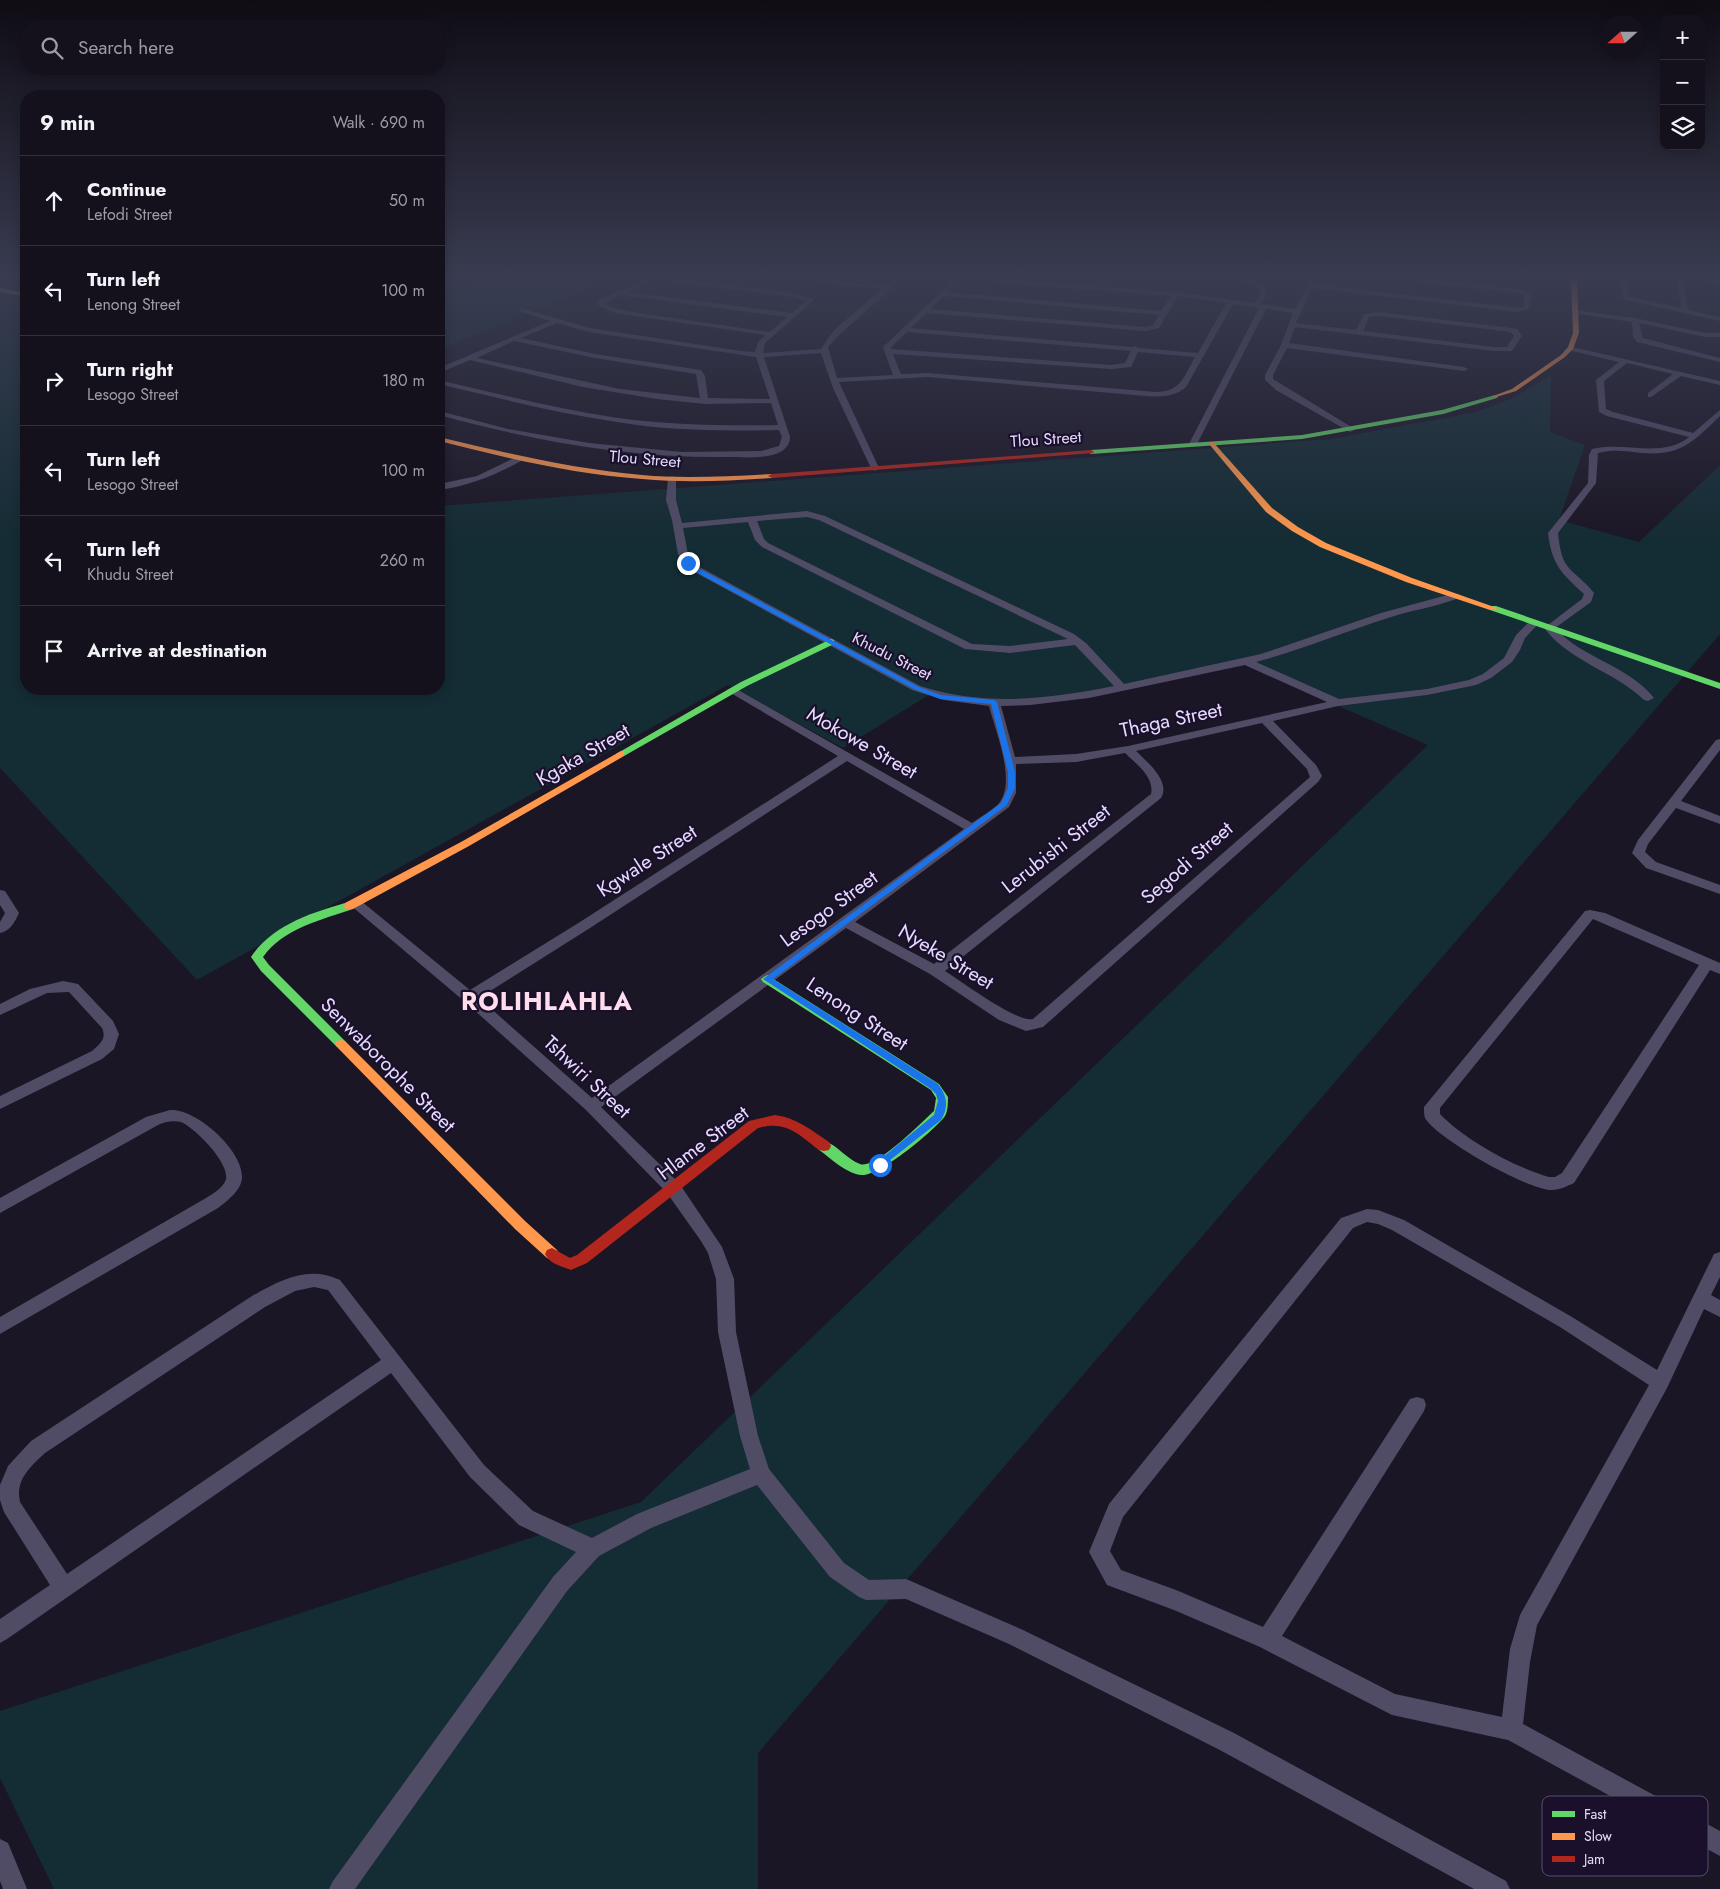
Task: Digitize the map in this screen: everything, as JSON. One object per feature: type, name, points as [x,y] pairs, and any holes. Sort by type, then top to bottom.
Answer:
[{"type":"street","points":[[512,368],[606,390],[705,402],[774,401]]},
{"type":"street","points":[[677,368],[696,371],[701,376],[705,402]]},
{"type":"street","points":[[445,415],[507,431],[569,443],[682,455],[774,452],[783,448],[786,442],[764,368]]},
{"type":"street","points":[[830,368],[875,468]]},
{"type":"street","points":[[895,368],[898,377]]},
{"type":"street","points":[[834,380],[948,376],[1157,395],[1179,389],[1191,368]]},
{"type":"street","points":[[1193,444],[1229,368]]},
{"type":"street","points":[[1273,368],[1269,380],[1279,388],[1350,430]]},
{"type":"street","points":[[1458,368],[1464,369]]},
{"type":"street","name":"Tlou Street","points":[[445,441],[518,459],[582,470],[672,479],[736,478],[1302,437],[1443,412],[1502,395],[1546,368]]},
{"type":"street","points":[[1615,368],[1602,377],[1602,410],[1610,414],[1693,436]]},
{"type":"street","points":[[1658,368],[1720,383]]},
{"type":"street","points":[[1651,395],[1680,373]]},
{"type":"street","points":[[445,383],[540,406],[617,420],[703,428],[783,427]]},
{"type":"street","points":[[1550,628],[1587,600],[1589,593],[1559,567],[1554,553],[1553,533],[1592,483],[1594,453],[1600,450],[1611,449],[1668,450],[1685,444],[1720,412]]},
{"type":"street","points":[[1211,443],[1269,510],[1295,529],[1352,558],[1455,596],[1720,686]]},
{"type":"street","points":[[445,486],[476,480],[518,459]]},
{"type":"street","name":"Khudu Street","points":[[672,479],[671,500],[683,554],[690,566],[932,695],[961,700],[994,702],[1046,701],[1122,688],[1246,662],[1318,641],[1389,614],[1433,604],[1455,596]]},
{"type":"street","points":[[678,526],[807,514],[822,518],[1030,615],[1077,641],[1122,688]]},
{"type":"street","points":[[751,519],[760,540],[765,545],[969,647],[988,650],[1026,650],[1077,641]]},
{"type":"street","name":"Thaga Street","points":[[1010,761],[1068,758],[1128,749],[1338,703],[1428,692],[1478,681],[1508,660],[1515,650],[1520,637],[1534,623]]},
{"type":"street","points":[[1550,628],[1564,644],[1614,670],[1637,686],[1648,698]]},
{"type":"street","name":"Kgaka Street","points":[[356,904],[434,859],[479,837],[733,690],[831,642]]},
{"type":"street","points":[[1246,662],[1338,703]]},
{"type":"street","name":"Mokowe Street","points":[[733,690],[971,828]]},
{"type":"street","name":"Lesogo Street","points":[[591,1106],[1005,804],[1010,796],[1012,781],[1010,761],[994,702]]},
{"type":"street","name":"Segodi Street","points":[[1026,1026],[1038,1023],[1314,779],[1316,776],[1312,768],[1266,720]]},
{"type":"street","points":[[1720,742],[1642,843],[1638,853],[1651,865],[1720,890]]},
{"type":"street","name":"Lerubishi Street","points":[[935,971],[1157,795],[1159,791],[1157,781],[1128,749]]},
{"type":"street","name":"Kgwale Street","points":[[469,997],[585,925],[846,756]]},
{"type":"street","points":[[1674,803],[1720,820]]},
{"type":"street","points":[[0,894],[12,913],[9,921],[0,929]]},
{"type":"street","name":"Tshwiri Street","points":[[356,904],[469,997],[591,1106],[673,1188],[716,1252],[724,1278],[727,1332],[749,1436],[761,1474]]},
{"type":"street","name":"Senwaborophe Street","points":[[356,904],[324,915],[270,940],[261,947],[257,958],[520,1224],[559,1260],[571,1264],[582,1259]]},
{"type":"street","points":[[1590,914],[1600,916],[1714,966],[1568,1178],[1560,1183],[1546,1183],[1498,1160],[1451,1134],[1432,1116],[1432,1107],[1590,914]]},
{"type":"street","name":"Nyeke Street","points":[[845,922],[935,971],[1004,1016],[1026,1026]]},
{"type":"street","name":"Lenong Street","points":[[767,979],[926,1081],[938,1090],[942,1097],[940,1113],[937,1117],[877,1166],[863,1170],[853,1166]]},
{"type":"street","points":[[0,1010],[40,991],[68,986],[72,987],[108,1025],[112,1034],[108,1045],[96,1055],[0,1103]]},
{"type":"street","points":[[0,1206],[152,1122],[168,1117],[182,1116],[204,1131],[229,1158],[235,1173],[233,1182],[212,1203],[0,1326]]},
{"type":"street","name":"Hlame Street","points":[[582,1259],[754,1124],[768,1119],[786,1120],[853,1166]]},
{"type":"street","points":[[1632,1796],[1511,1730],[1392,1704],[1267,1640],[1176,1600],[1114,1578],[1099,1552],[1116,1511],[1347,1223],[1364,1215],[1372,1214],[1398,1225],[1566,1322],[1660,1382]]},
{"type":"street","points":[[1511,1730],[1518,1678],[1519,1650],[1527,1622],[1660,1382],[1720,1260]]},
{"type":"street","points":[[64,1588],[8,1498],[10,1480],[23,1461],[38,1447],[216,1329],[269,1296],[303,1281],[321,1280],[334,1286],[394,1361],[477,1472],[526,1518],[592,1549]]},
{"type":"street","points":[[1700,1298],[1720,1310]]},
{"type":"street","points":[[0,1632],[394,1361]]},
{"type":"street","points":[[1267,1640],[1417,1405]]},
{"type":"street","points":[[341,1889],[560,1584],[592,1549],[644,1521],[761,1474],[837,1570],[866,1590],[906,1590],[1016,1637],[1226,1741],[1498,1889]]},
{"type":"street","points":[[1708,1837],[1720,1844]]},
{"type":"street","points":[[0,1851],[15,1889]]},
{"type":"shaded area","points":[[0,368],[20,368],[20,695],[445,695],[445,506],[1331,439],[1477,412],[1513,398],[1551,375],[1550,432],[1585,445],[1559,520],[1639,542],[1720,465],[1720,634],[758,1753],[758,1889],[54,1889],[0,1778],[0,1711],[641,1502],[1428,745],[1237,662],[1064,698],[997,703],[932,693],[843,748],[728,685],[197,980],[0,768]]},
{"type":"traffic: fast","points":[[1091,452],[1302,437],[1443,412],[1495,397]]},
{"type":"traffic: fast","points":[[1493,608],[1720,686]]},
{"type":"traffic: fast","points":[[621,754],[744,684],[831,642]]},
{"type":"traffic: fast","points":[[341,1044],[265,968],[257,957],[265,946],[285,930],[349,906]]},
{"type":"traffic: fast","points":[[767,979],[935,1087],[942,1097],[940,1113],[892,1155],[871,1168],[863,1170],[854,1167],[824,1146]]},
{"type":"traffic: slow","points":[[1495,397],[1514,390],[1545,368]]},
{"type":"traffic: slow","points":[[445,440],[555,465],[614,475],[685,479],[772,476]]},
{"type":"traffic: slow","points":[[1211,443],[1269,510],[1295,529],[1323,545],[1409,580],[1493,608]]},
{"type":"traffic: slow","points":[[349,906],[465,844],[621,754]]},
{"type":"traffic: slow","points":[[341,1044],[520,1225],[552,1254]]},
{"type":"traffic: jam","points":[[772,476],[1091,452]]},
{"type":"traffic: jam","points":[[552,1254],[559,1260],[571,1264],[582,1259],[754,1124],[775,1120],[784,1121],[799,1128],[824,1146]]},
{"type":"district","name":"ROLIHLAHLA","points":[[547,1001]]},
{"type":"route","points":[[688,563],[696,570],[916,688],[940,697],[994,702],[1010,761],[1011,788],[1010,796],[1005,804],[767,979],[935,1086],[941,1093],[940,1113],[937,1117],[880,1165]]}]
